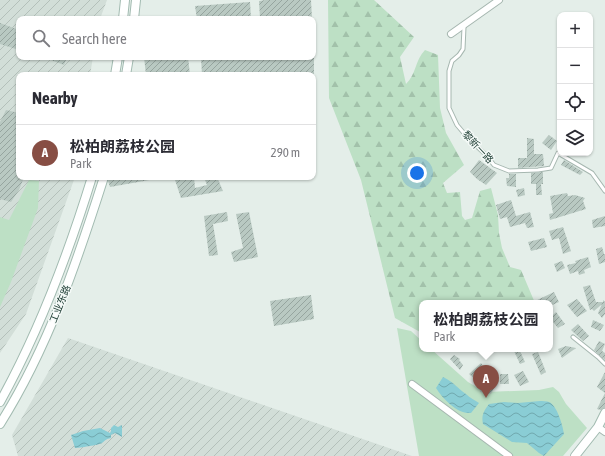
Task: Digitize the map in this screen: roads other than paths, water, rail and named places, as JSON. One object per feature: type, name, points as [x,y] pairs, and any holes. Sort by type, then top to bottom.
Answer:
[{"type":"main road","points":[[123,16],[125,0]]},
{"type":"main road","points":[[134,16],[136,0]]},
{"type":"main road","points":[[116,72],[118,60]]},
{"type":"main road","points":[[126,72],[128,60]]},
{"type":"main road","name":"工业东路","points":[[0,402],[25,354],[51,297],[91,180]]},
{"type":"main road","name":"工业东路","points":[[0,424],[35,359],[61,301],[84,241],[103,180]]},
{"type":"main road","points":[[575,456],[602,429],[605,413]]},
{"type":"street","points":[[451,34],[499,0]]},
{"type":"street","points":[[412,384],[509,456]]},
{"type":"lane","name":"黎新一路","points":[[464,26],[463,49],[452,61],[448,71],[448,90],[449,108],[457,125],[468,138],[494,165],[509,171],[551,168],[558,153],[592,173],[605,191]]},
{"type":"lane","points":[[572,337],[605,364]]},
{"type":"water","points":[[443,377],[479,403],[471,413],[461,411],[451,405],[439,392],[436,388]]},
{"type":"water","points":[[540,401],[549,402],[555,407],[561,421],[564,434],[544,456],[527,443],[512,442],[483,424],[483,413],[489,404]]},
{"type":"water","points":[[114,425],[118,427],[122,425],[122,437],[115,433],[111,435],[111,438],[100,444],[75,448],[71,435],[100,428],[110,433],[111,428]]},
{"type":"place","name":"松柏朗荔枝公园","points":[[486,398]]}]
